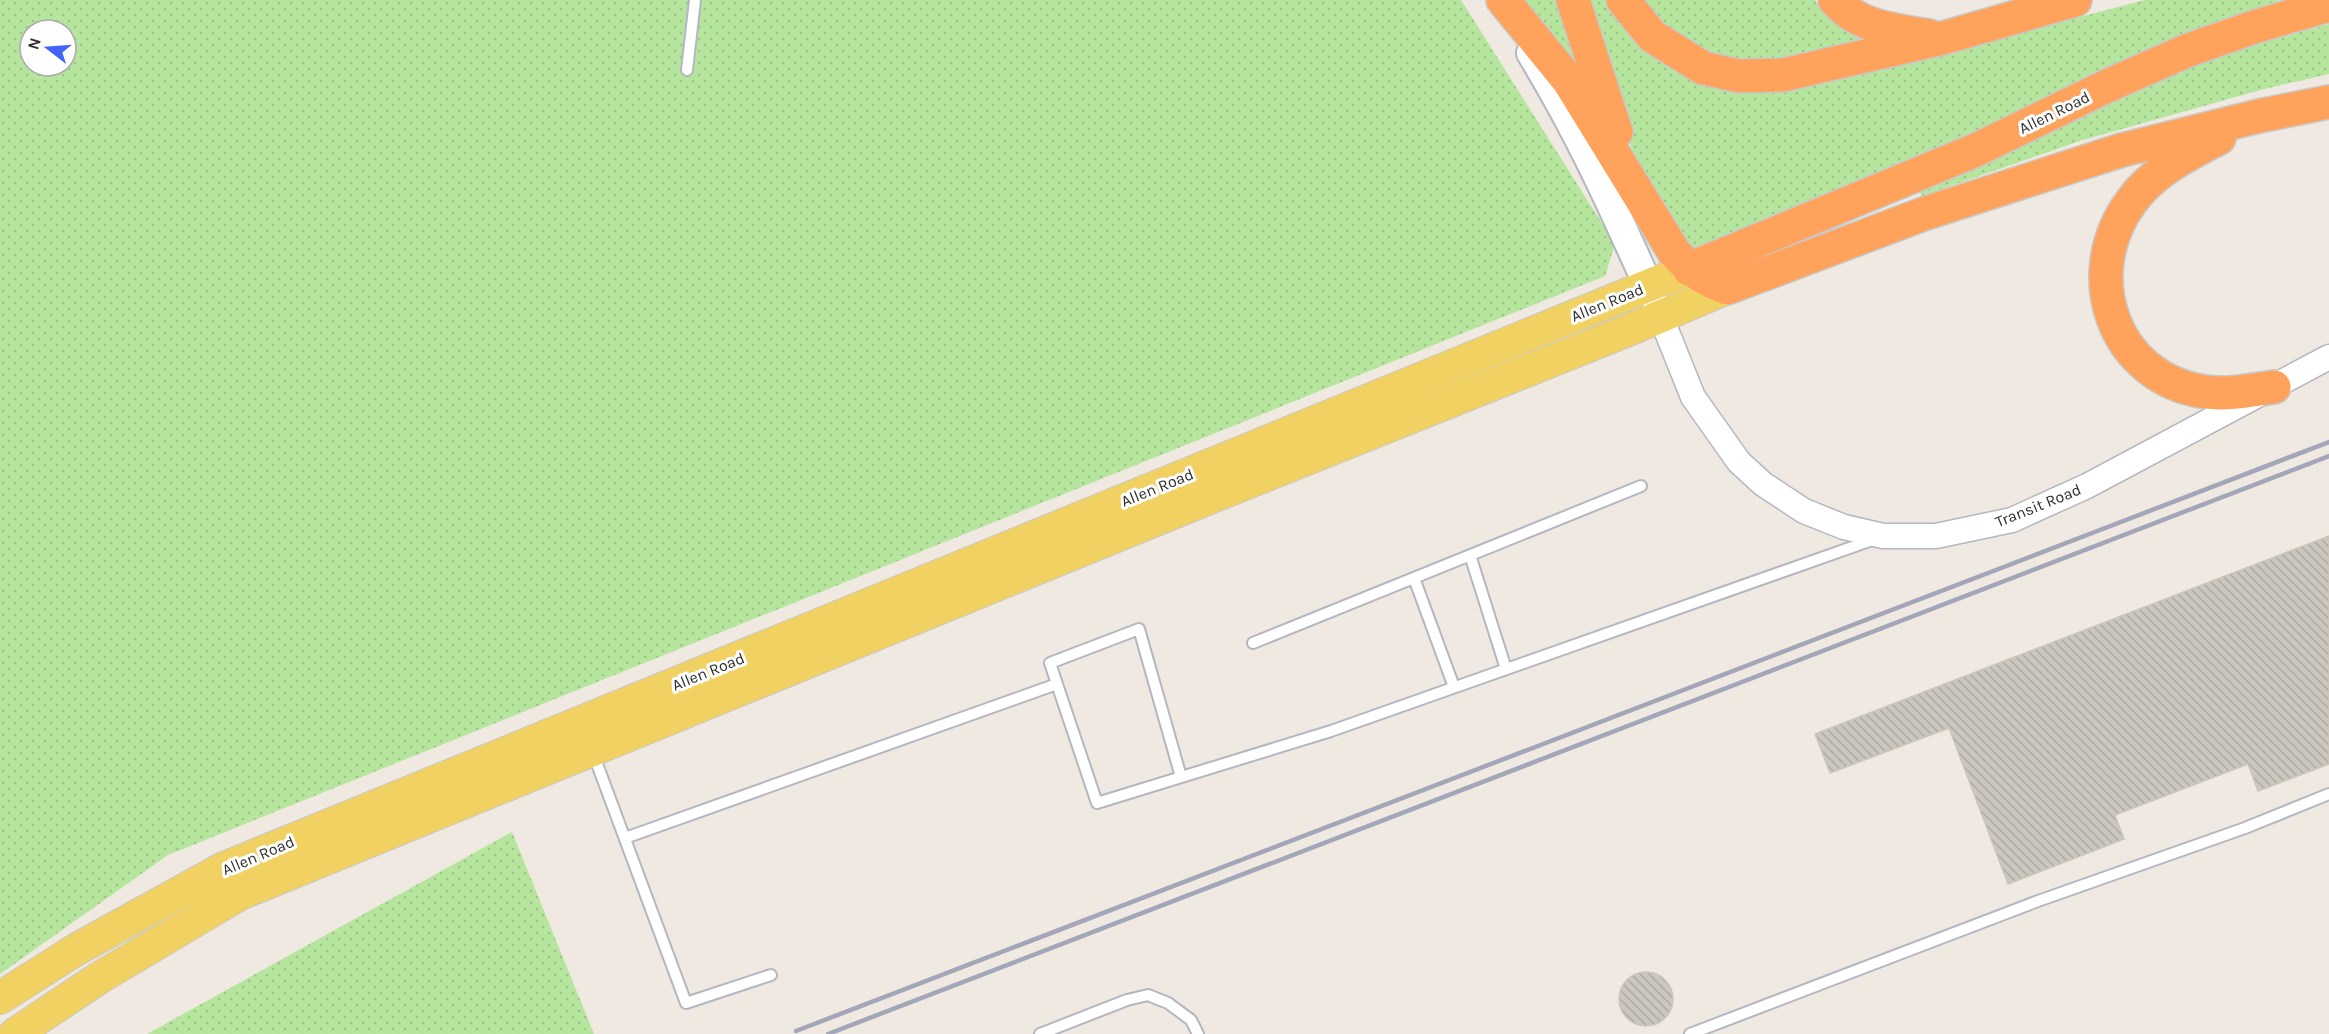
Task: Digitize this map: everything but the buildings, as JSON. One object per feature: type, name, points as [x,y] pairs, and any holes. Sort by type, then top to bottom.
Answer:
[{"type":"highway","points":[[1501,0],[1569,81],[1674,252],[1689,269],[1727,288]]},
{"type":"highway","points":[[1573,0],[1635,189]]},
{"type":"highway","points":[[1623,0],[1653,36],[1703,68],[1739,76],[1783,75],[1943,38],[2075,0]]},
{"type":"highway","points":[[1835,0],[1842,9],[1870,26],[1943,38]]},
{"type":"highway","name":"Allen Road","points":[[1689,269],[1976,150],[2105,87],[2187,51],[2254,27],[2329,5]]},
{"type":"highway","name":"Allen Road","points":[[1727,288],[1926,213],[2122,150],[2259,116],[2329,102]]},
{"type":"highway","points":[[2259,116],[2176,162],[2143,187],[2130,202],[2117,225],[2108,252],[2105,290],[2108,308],[2118,333],[2134,354],[2164,378],[2205,392],[2238,392],[2274,387]]},
{"type":"main road","points":[[1501,0],[1564,106],[1612,203],[1648,285]]},
{"type":"main road","name":"Allen Road","points":[[0,998],[77,949],[224,868],[1689,269]]},
{"type":"main road","name":"Allen Road","points":[[15,1034],[99,978],[240,894],[1727,288]]},
{"type":"street","name":"Transit Road","points":[[1648,285],[1661,316],[1682,337],[1706,393],[1716,432],[1739,462],[1763,484],[1789,502],[1829,522],[1883,536],[1936,536],[2012,520],[2087,486],[2329,357]]},
{"type":"lane","points":[[687,70],[695,0]]},
{"type":"lane","points":[[1253,643],[1641,486]]},
{"type":"lane","points":[[1181,777],[1139,629],[1050,663],[1097,803],[1181,777],[1331,730],[1883,536]]},
{"type":"lane","points":[[1470,555],[1506,669]]},
{"type":"lane","points":[[1414,578],[1454,687]]},
{"type":"lane","points":[[625,838],[1057,684]]},
{"type":"lane","points":[[592,750],[686,1003],[771,975]]},
{"type":"lane","points":[[1690,1034],[2038,901],[2245,828],[2329,794]]},
{"type":"lane","points":[[1040,1034],[1127,1000],[1148,995],[1168,1003],[1191,1020],[1198,1034]]},
{"type":"green space","points":[[0,0],[1461,0],[1615,244],[1605,276],[168,855],[0,974]]},
{"type":"green space","points":[[1522,0],[1565,0],[1584,70],[1577,74]]},
{"type":"green space","points":[[1581,0],[1607,0],[1624,24],[1797,87],[1870,72],[2145,0],[2281,0],[2179,39],[1944,149],[1693,251],[1688,248],[1643,176],[1624,129]]},
{"type":"green space","points":[[1637,0],[1815,0],[1833,21],[1873,45],[1799,62],[1731,60],[1703,53],[1675,39]]},
{"type":"green space","points":[[2329,24],[2329,74],[2264,89],[2083,140],[1922,196],[1918,188],[2136,88],[2225,53]]},
{"type":"green space","points":[[512,832],[594,1034],[147,1034]]},
{"type":"railway","points":[[796,1031],[2329,442]]},
{"type":"railway","points":[[828,1034],[2329,456]]}]
